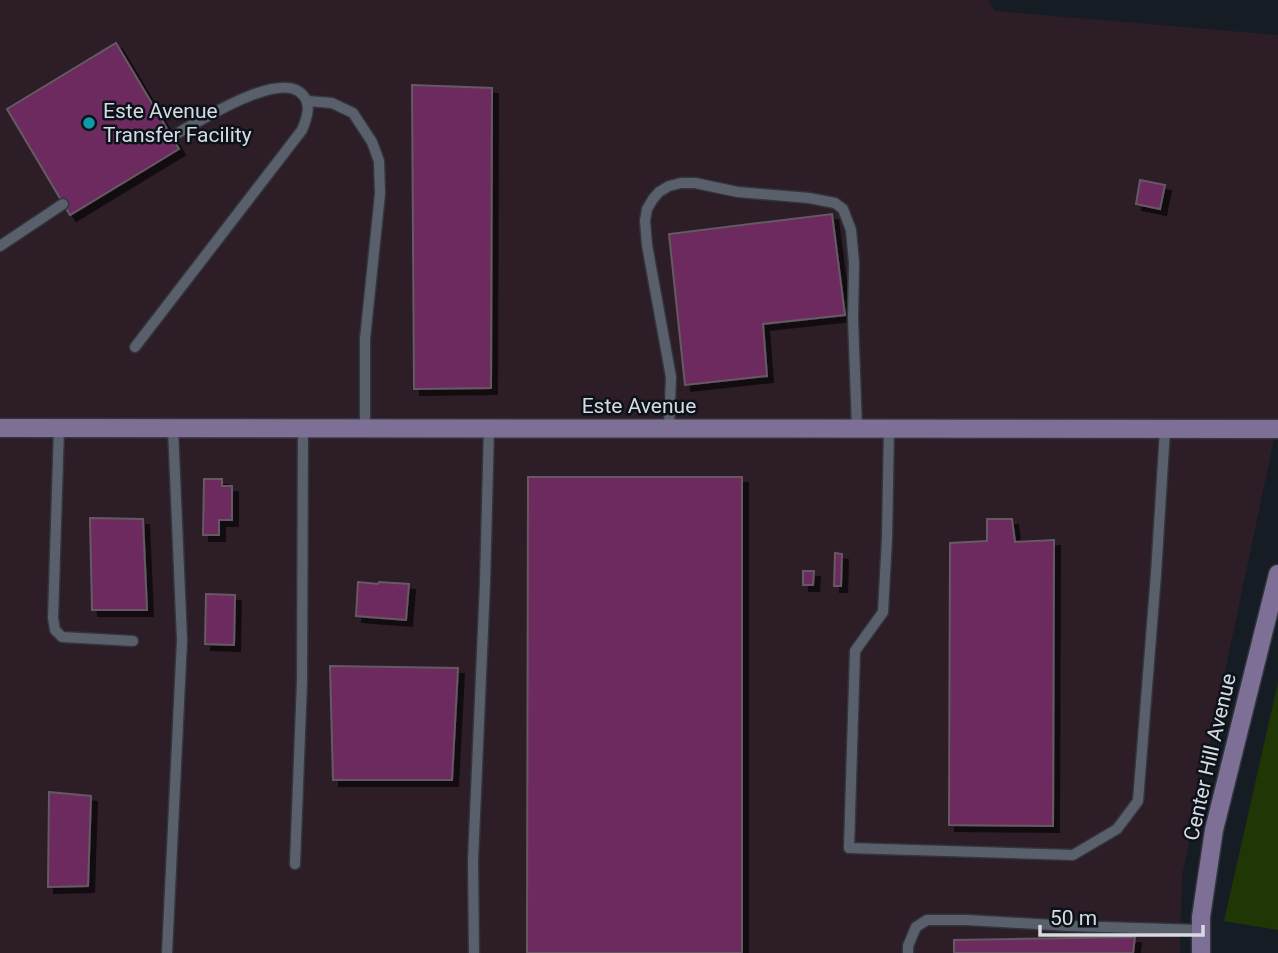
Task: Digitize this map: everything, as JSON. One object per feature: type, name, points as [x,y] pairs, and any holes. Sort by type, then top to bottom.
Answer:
[{"type":"street","name":"Este Avenue","points":[[0,428],[1278,429]]},
{"type":"street","name":"Center Hill Avenue","points":[[1200,953],[1201,917],[1214,830],[1278,574]]},
{"type":"lane","points":[[135,347],[302,130],[308,117],[307,101],[300,91],[284,86],[271,89],[245,96],[171,136]]},
{"type":"lane","points":[[307,101],[332,103],[353,113],[372,142],[379,160],[380,194],[365,339],[365,428]]},
{"type":"lane","points":[[669,428],[671,377],[645,221],[647,209],[659,192],[681,183],[835,202],[843,209],[851,230],[854,263],[857,428]]},
{"type":"lane","points":[[0,246],[63,204]]},
{"type":"lane","points":[[59,428],[53,618],[55,630],[62,637],[134,641]]},
{"type":"lane","points":[[167,953],[182,640],[173,428]]},
{"type":"lane","points":[[295,864],[302,681],[303,428]]},
{"type":"lane","points":[[474,953],[473,861],[489,428]]},
{"type":"lane","points":[[890,429],[883,612],[855,651],[849,848],[1073,855],[1117,829],[1138,801],[1157,574],[1165,430]]},
{"type":"lane","points":[[908,953],[916,927],[927,920],[1201,930]]},
{"type":"shaded area","points":[[0,0],[988,0],[995,11],[1278,35],[1278,420],[1182,876],[1180,953],[0,953]]},
{"type":"green space","points":[[1278,682],[1278,930],[1224,921]]},
{"type":"building","name":"Este Avenue Transfer Facility","points":[[116,43],[179,149],[70,215],[7,109]]},
{"type":"building","points":[[412,85],[492,88],[491,388],[414,389]]},
{"type":"building","points":[[1140,180],[1165,185],[1160,209],[1136,204]]},
{"type":"building","points":[[832,214],[845,315],[763,324],[767,376],[685,385],[669,234]]},
{"type":"building","points":[[528,477],[742,477],[742,953],[527,953]]},
{"type":"building","points":[[204,479],[222,479],[222,486],[232,486],[232,520],[219,520],[219,535],[203,535]]},
{"type":"building","points":[[90,518],[143,519],[147,610],[92,610]]},
{"type":"building","points":[[987,519],[1012,519],[1015,542],[1054,540],[1053,826],[949,825],[950,543],[987,541]]},
{"type":"building","points":[[835,553],[842,554],[841,586],[834,586]]},
{"type":"building","points":[[803,571],[814,571],[813,585],[803,585]]},
{"type":"building","points":[[358,582],[409,584],[406,620],[356,616]]},
{"type":"building","points":[[206,594],[235,595],[234,645],[205,644]]},
{"type":"building","points":[[330,666],[458,668],[452,780],[333,780]]},
{"type":"building","points":[[49,792],[91,796],[88,886],[48,887]]},
{"type":"building","points":[[1135,937],[1133,953],[954,953],[954,940]]},
{"type":"place","name":"Este Avenue Transfer Facility","points":[[89,123]]}]
